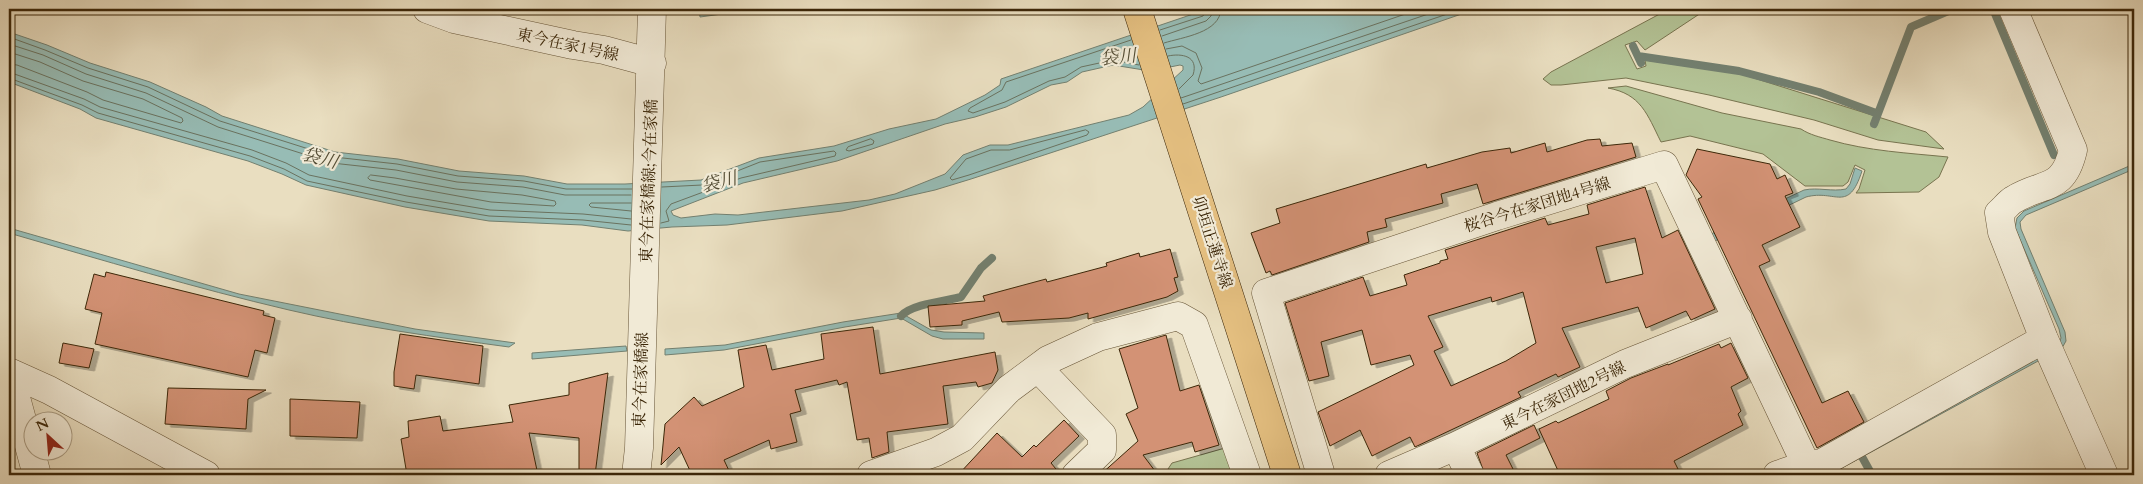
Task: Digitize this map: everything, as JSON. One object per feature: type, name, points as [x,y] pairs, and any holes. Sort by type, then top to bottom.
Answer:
[{"type":"main road","name":"卯垣正蓮寺線","points":[[1136,9],[1287,475]]},
{"type":"street","name":"東今在家1号線","points":[[427,9],[454,19],[604,50],[652,70]]},
{"type":"street","points":[[652,9],[652,70]]},
{"type":"street","points":[[2013,9],[2073,150],[2069,168],[2056,182],[2013,200],[1999,213],[2002,232],[2044,339],[2104,475]]},
{"type":"street","name":"東今在家橋線;今在家橋","points":[[644,285],[652,70]]},
{"type":"street","name":"桜谷今在家団地4号線","points":[[1321,475],[1266,293],[1497,216],[1664,166],[1808,470]]},
{"type":"street","name":"東今在家橋線","points":[[636,475],[639,448],[644,285]]},
{"type":"street","points":[[871,475],[936,452],[962,438],[1010,389],[1048,360],[1098,337],[1178,316],[1194,325],[1247,475]]},
{"type":"street","name":"東今在家団地2号線","points":[[1389,475],[1456,446],[1625,364],[1738,319]]},
{"type":"street","points":[[1777,475],[1808,470],[1822,463],[2044,339]]},
{"type":"street","points":[[1038,368],[1102,435],[1102,450],[1076,475]]},
{"type":"street","points":[[9,372],[37,475]]},
{"type":"street","points":[[9,372],[49,390],[206,475]]},
{"type":"street","points":[[1456,446],[1470,475]]},
{"type":"green space","points":[[1669,9],[1707,9],[1645,50],[1637,41],[1625,45],[1637,69],[1646,66],[1645,60],[1741,74],[1926,132],[1944,149],[1878,140],[1814,120],[1709,95],[1626,78],[1561,85],[1551,85],[1543,79],[1551,72]]},
{"type":"green space","points":[[1626,86],[1722,113],[1801,129],[1815,136],[1844,144],[1948,157],[1939,177],[1919,192],[1856,193],[1865,170],[1855,165],[1848,182],[1843,186],[1805,186],[1763,154],[1690,136],[1661,142],[1647,114],[1636,100],[1619,91],[1608,88]]},
{"type":"green space","points":[[1225,448],[1235,475],[1164,475],[1172,463]]},
{"type":"water","points":[[538,9],[628,9],[627,12],[561,14]]},
{"type":"water","points":[[699,9],[759,9],[700,17]]},
{"type":"water","name":"袋川","points":[[1208,9],[1476,9],[1221,97],[935,190],[842,211],[727,225],[628,231],[582,225],[489,221],[405,207],[306,185],[248,161],[96,118],[80,109],[9,82],[9,32],[90,63],[150,82],[222,116],[335,152],[398,159],[459,171],[524,176],[567,184],[625,184],[701,180],[759,158],[834,146],[889,129],[936,119],[985,95],[1000,85],[1001,79]],"holes":[[[1113,65],[1150,71],[1183,66],[1183,70],[1143,107],[1129,115],[1008,145],[990,145],[963,155],[945,174],[895,194],[869,200],[738,215],[715,214],[681,218],[673,215],[671,211],[743,183],[837,161],[945,124],[1006,107],[1051,85],[1067,82],[1082,72]]]},
{"type":"water","points":[[2134,164],[2134,169],[2026,215],[2020,222],[2021,229],[2065,332],[2066,341],[2062,348],[1829,475],[1801,475],[2058,345],[2061,338],[2059,329],[2015,228],[2017,218],[2024,211]]},
{"type":"water","points":[[1855,168],[1862,171],[1852,192],[1846,196],[1816,195],[1806,197],[1715,241],[1711,234],[1804,190],[1846,189],[1850,184]]},
{"type":"water","points":[[9,228],[239,294],[415,329],[515,343],[509,347],[371,327],[289,310],[184,283],[9,233]]},
{"type":"water","points":[[901,313],[931,330],[984,333],[984,339],[943,339],[932,336],[901,318],[724,350],[665,355],[665,349],[725,345],[843,322]]},
{"type":"water","points":[[626,346],[627,351],[532,359],[532,353]]},
{"type":"building","points":[[1600,139],[1602,146],[1632,143],[1636,157],[1483,204],[1477,184],[1441,194],[1443,203],[1385,219],[1387,227],[1367,232],[1369,242],[1272,275],[1270,271],[1266,273],[1251,233],[1280,223],[1276,209],[1426,164],[1427,168],[1482,152],[1510,148],[1511,153],[1545,143],[1547,152],[1587,140]]},
{"type":"building","points":[[1697,149],[1770,164],[1777,179],[1785,175],[1793,193],[1785,196],[1800,227],[1762,245],[1770,261],[1759,266],[1822,403],[1848,391],[1864,422],[1817,448],[1698,199],[1702,197],[1686,175]]},
{"type":"building","points":[[1645,187],[1662,238],[1678,230],[1715,309],[1691,320],[1686,311],[1646,328],[1638,307],[1562,328],[1580,367],[1558,377],[1556,374],[1518,392],[1521,397],[1415,447],[1410,437],[1372,456],[1360,430],[1330,446],[1318,412],[1414,365],[1410,355],[1371,365],[1362,330],[1321,342],[1329,376],[1309,381],[1285,303],[1363,277],[1370,296],[1407,285],[1404,275],[1448,259],[1445,250],[1545,218],[1548,225],[1589,214],[1587,205]],"holes":[[[1635,238],[1643,274],[1606,283],[1596,247]],[[1523,292],[1536,343],[1506,361],[1451,386],[1434,351],[1443,347],[1428,316],[1491,297],[1492,302]]]},
{"type":"building","points":[[1170,249],[1178,277],[1174,278],[1178,291],[1167,297],[1088,319],[1088,313],[1069,318],[1002,322],[999,312],[962,321],[962,325],[930,327],[928,306],[985,301],[983,296],[1046,279],[1047,282],[1107,266],[1106,263],[1139,253],[1140,257]]},
{"type":"building","points":[[106,272],[264,311],[263,315],[275,318],[267,353],[255,350],[248,377],[95,344],[102,313],[85,309],[94,274],[105,277]]},
{"type":"building","points":[[873,327],[880,374],[995,352],[998,370],[992,383],[978,387],[976,382],[943,386],[948,424],[887,432],[889,452],[872,458],[869,438],[857,440],[847,382],[839,385],[837,380],[795,390],[801,411],[790,414],[797,442],[771,449],[769,440],[724,460],[731,475],[692,475],[679,447],[661,465],[665,424],[694,397],[702,406],[744,387],[738,350],[766,345],[772,370],[824,359],[821,334]]},
{"type":"building","points":[[400,334],[483,346],[479,384],[416,375],[414,389],[394,386],[394,372]]},
{"type":"building","points":[[1166,335],[1180,391],[1199,385],[1219,445],[1195,452],[1192,442],[1143,455],[1158,475],[1100,475],[1138,441],[1126,414],[1138,408],[1119,349]]},
{"type":"building","points":[[63,343],[94,349],[89,368],[59,363]]},
{"type":"building","points":[[1731,343],[1748,378],[1731,387],[1741,411],[1738,414],[1743,425],[1674,461],[1681,475],[1560,475],[1539,429],[1556,421],[1558,423],[1609,399],[1606,391],[1631,378],[1719,344],[1721,348]]},
{"type":"building","points":[[608,373],[595,475],[579,475],[579,438],[529,433],[538,475],[407,475],[401,439],[409,437],[408,421],[440,416],[443,431],[513,422],[509,405],[569,395],[569,383]]},
{"type":"building","points":[[168,388],[266,390],[248,399],[246,429],[165,424]]},
{"type":"building","points":[[290,399],[360,402],[357,438],[290,436]]},
{"type":"building","points":[[1064,420],[1079,436],[1051,463],[1061,475],[958,475],[997,433],[1022,457],[1034,445],[1036,447]]},
{"type":"building","points":[[1534,425],[1540,438],[1506,455],[1516,475],[1485,475],[1477,453]]},
{"type":"waterway","points":[[1874,124],[1911,27],[1953,9]]},
{"type":"waterway","points":[[1993,9],[2054,155]]},
{"type":"waterway","points":[[1633,46],[1641,63]]},
{"type":"waterway","points":[[1638,56],[1739,71],[1819,92],[1876,113]]},
{"type":"waterway","points":[[901,316],[921,306],[961,297],[981,268],[992,258]]},
{"type":"waterway","points":[[1861,455],[1872,475]]}]
